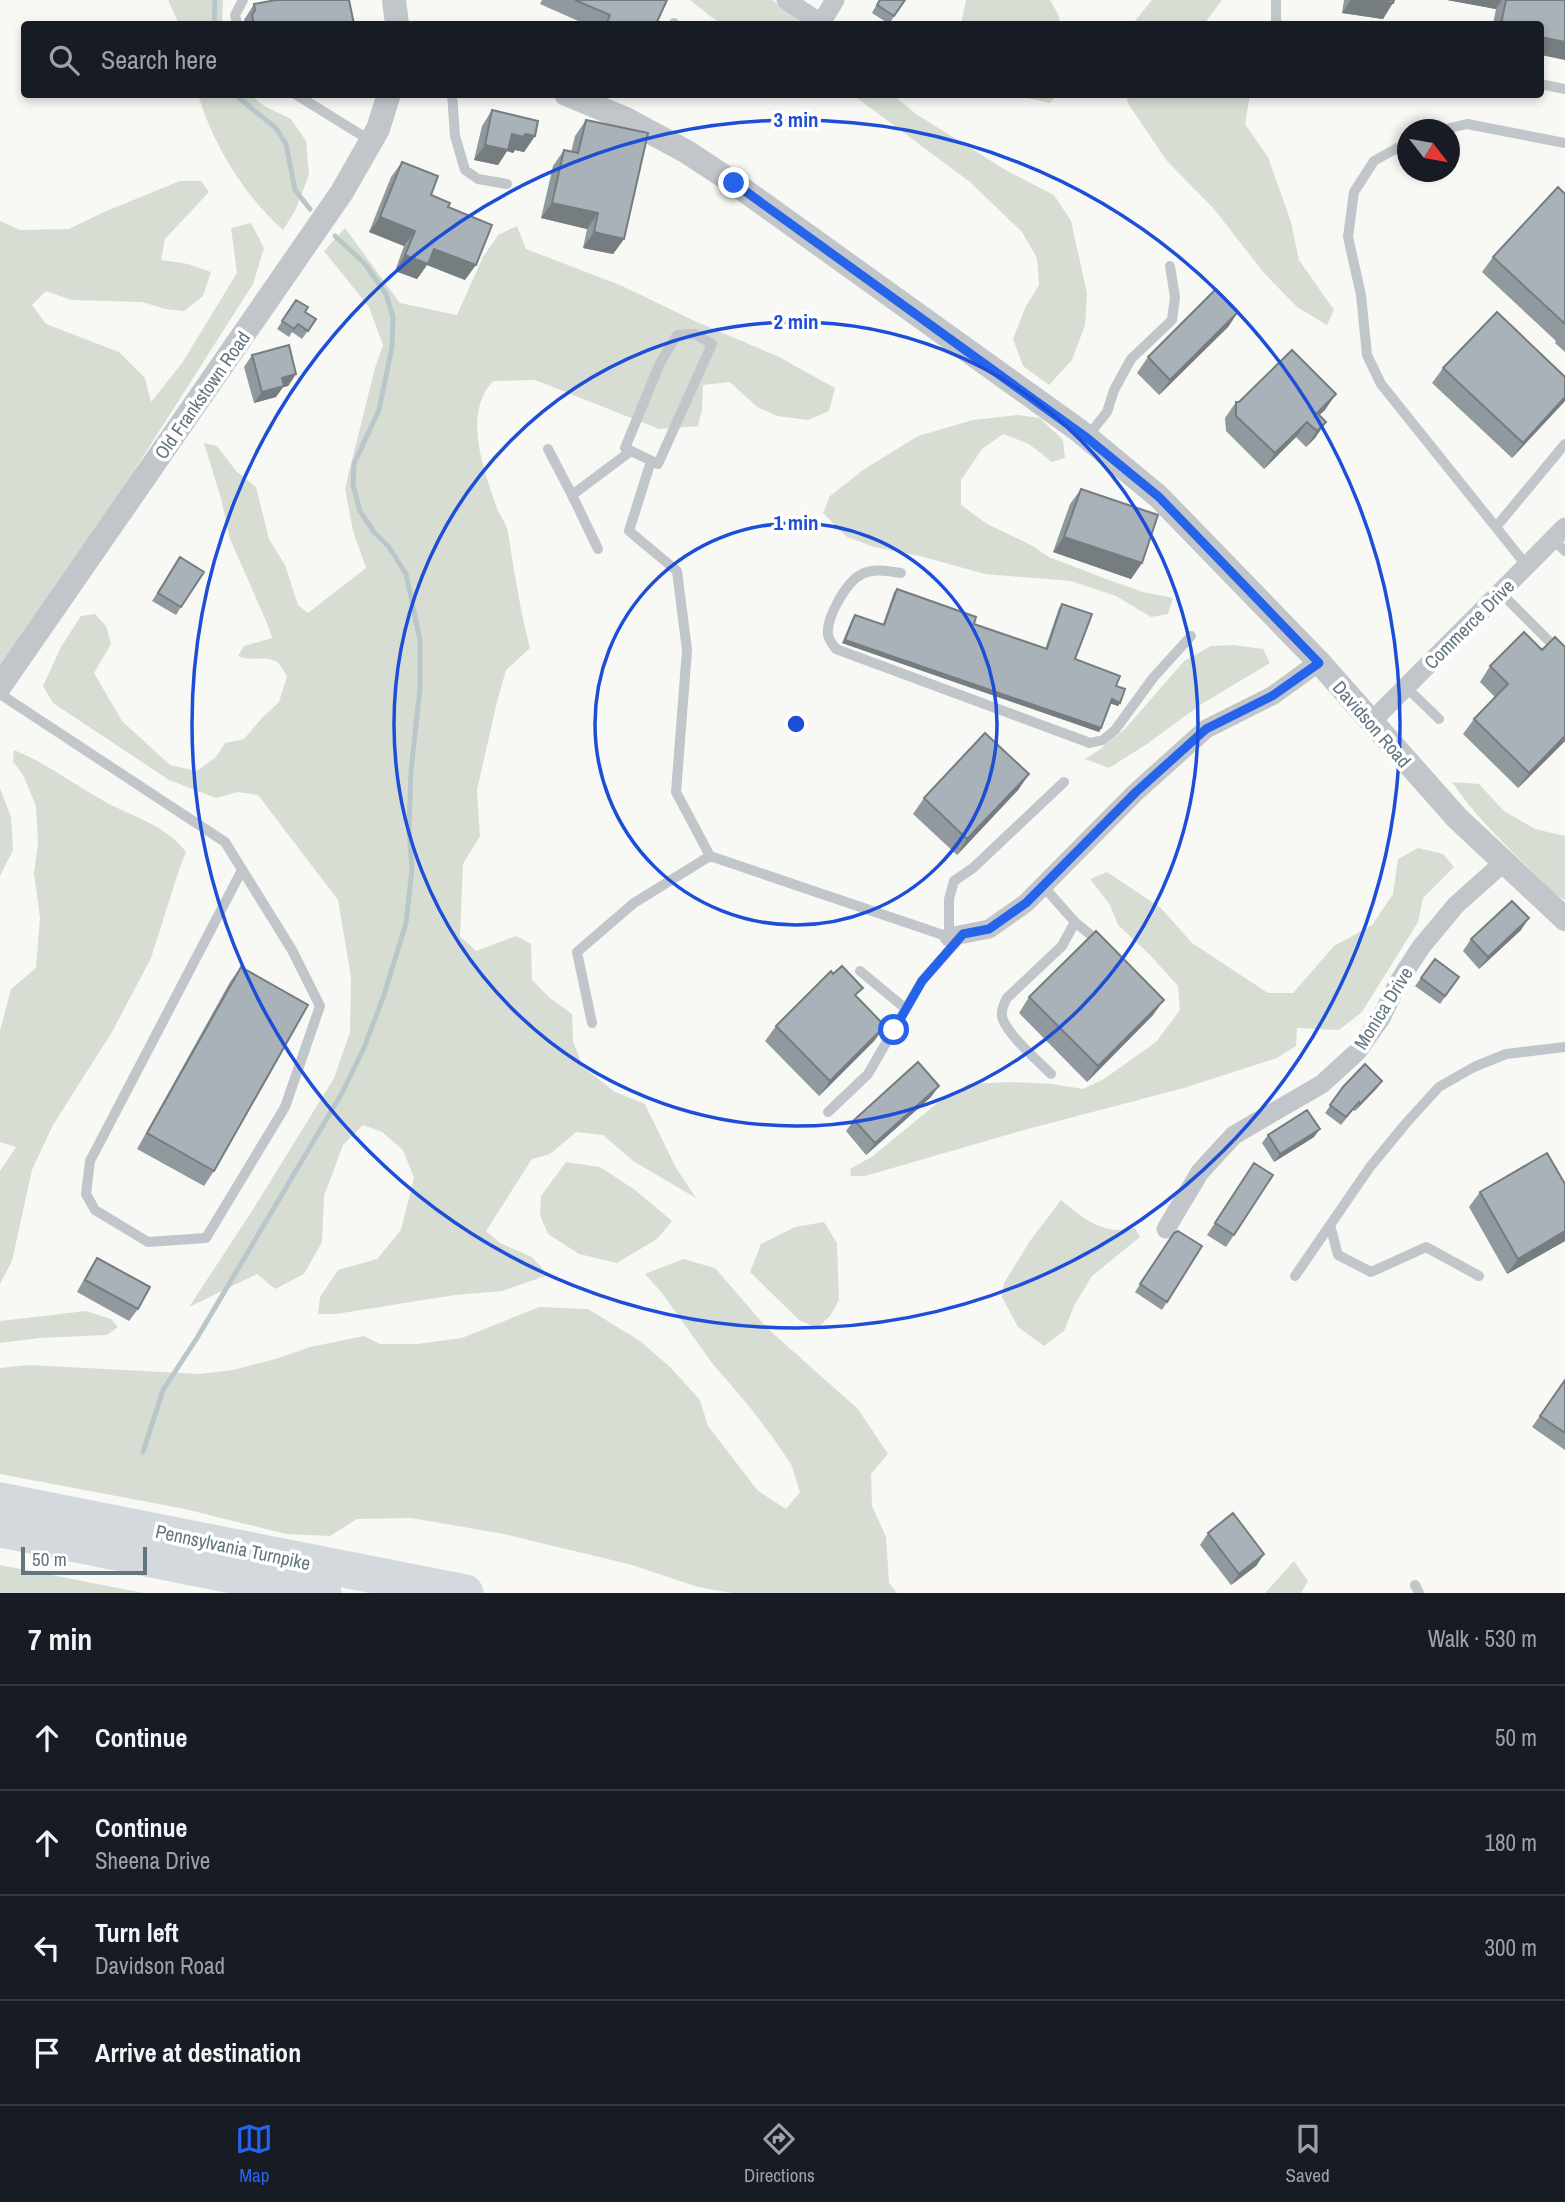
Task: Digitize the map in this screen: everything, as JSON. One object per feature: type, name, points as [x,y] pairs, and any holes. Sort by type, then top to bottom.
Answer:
[{"type":"highway","name":"Pennsylvania Turnpike","points":[[0,1501],[465,1593]]},
{"type":"highway","name":"Pennsylvania Turnpike","points":[[0,1529],[323,1593]]},
{"type":"street","points":[[394,0],[397,21]]},
{"type":"street","points":[[786,0],[817,21]]},
{"type":"street","points":[[823,21],[835,0]]},
{"type":"street","name":"Old Frankstown Road","points":[[0,686],[342,192],[378,129],[388,98]]},
{"type":"street","name":"Davidson Road","points":[[576,98],[626,119],[696,158],[1087,438],[1159,497],[1319,663],[1457,818],[1565,919]]},
{"type":"street","name":"Commerce Drive","points":[[1372,721],[1527,566],[1561,539]]},
{"type":"street","points":[[956,936],[989,929],[1026,903],[1136,792],[1206,729],[1272,696],[1319,663]]},
{"type":"street","name":"Monica Drive","points":[[1166,1229],[1200,1172],[1234,1135],[1322,1084],[1357,1052],[1381,1018],[1399,981],[1421,947],[1456,905],[1503,863]]},
{"type":"lane","points":[[236,21],[235,15],[243,0]]},
{"type":"lane","points":[[1276,0],[1276,21]]},
{"type":"lane","points":[[1544,86],[1565,89]]},
{"type":"lane","points":[[301,98],[371,141]]},
{"type":"lane","points":[[452,98],[455,136],[465,170],[478,178],[507,184]]},
{"type":"lane","points":[[1460,126],[1467,124],[1565,143]]},
{"type":"lane","points":[[1397,148],[1374,161],[1354,192],[1348,237],[1361,295],[1367,355],[1381,384],[1527,566]]},
{"type":"lane","points":[[1087,438],[1107,412],[1114,390],[1131,359],[1172,320],[1175,296],[1170,266]]},
{"type":"lane","points":[[695,334],[712,344],[658,464],[631,451],[625,447],[660,363],[677,335],[695,334]]},
{"type":"lane","points":[[1496,527],[1565,444]]},
{"type":"lane","points":[[548,449],[598,549]]},
{"type":"lane","points":[[572,495],[631,451]]},
{"type":"lane","points":[[652,461],[629,531],[677,571],[687,650],[676,792],[710,856],[956,936]]},
{"type":"lane","points":[[901,573],[876,570],[865,572],[846,586],[829,623],[828,635],[836,649],[1090,743],[1103,740],[1115,730],[1153,678],[1191,636]]},
{"type":"lane","points":[[1500,592],[1565,657]]},
{"type":"lane","points":[[1406,687],[1439,719]]},
{"type":"lane","points":[[0,694],[225,842],[292,950],[320,1006],[285,1107],[206,1238],[148,1242],[95,1210],[86,1195],[90,1161],[242,870]]},
{"type":"lane","points":[[828,1112],[868,1074],[922,981],[956,936],[949,898],[954,881],[973,868],[1064,782]]},
{"type":"lane","points":[[592,1023],[577,952],[634,903],[710,856]]},
{"type":"lane","points":[[1043,886],[1075,922],[1112,954]]},
{"type":"lane","points":[[1051,1074],[1024,1047],[1003,1019],[1002,1007],[1007,998],[1062,946],[1075,922]]},
{"type":"lane","points":[[860,971],[906,1009]]},
{"type":"lane","points":[[1295,1276],[1370,1167],[1439,1087],[1474,1067],[1506,1054],[1565,1047]]},
{"type":"lane","points":[[1330,1225],[1338,1255],[1371,1272],[1426,1247],[1479,1276]]},
{"type":"shaded area","points":[[168,0],[223,0],[222,21],[178,21]]},
{"type":"shaded area","points":[[690,0],[772,0],[800,21],[718,21]]},
{"type":"shaded area","points":[[966,0],[1050,0],[1060,21],[962,21]]},
{"type":"shaded area","points":[[1152,0],[1222,0],[1207,21],[1135,21]]},
{"type":"shaded area","points":[[199,98],[255,98],[264,106],[291,119],[306,141],[309,175],[295,211],[283,230],[243,185],[221,151]]},
{"type":"shaded area","points":[[857,98],[897,98],[916,114],[1009,172],[1054,195],[1071,221],[1087,293],[1085,325],[1072,360],[1049,385],[1023,366],[1013,339],[1025,308],[1039,285],[1037,258],[1022,232],[970,182]]},
{"type":"shaded area","points":[[1028,98],[1054,98],[1050,103]]},
{"type":"shaded area","points":[[1126,98],[1249,98],[1245,124],[1268,157],[1291,222],[1299,260],[1334,310],[1327,325],[1297,307],[1264,273],[1214,209],[1167,161]]},
{"type":"shaded area","points":[[180,181],[201,181],[209,192],[165,239],[161,260],[188,264],[211,272],[203,296],[184,311],[142,302],[71,300],[46,291],[32,305],[46,324],[119,352],[145,378],[151,402],[182,363],[237,273],[231,228],[251,223],[264,248],[253,284],[95,532],[0,674],[0,221],[20,230],[69,229]]},
{"type":"shaded area","points":[[517,226],[526,249],[620,285],[779,357],[835,388],[829,411],[808,420],[777,416],[757,407],[730,382],[703,385],[698,426],[659,429],[535,380],[493,381],[479,410],[478,443],[497,508],[508,532],[530,648],[506,670],[497,702],[477,790],[480,836],[463,864],[460,936],[476,951],[516,936],[531,944],[532,980],[572,1014],[573,1041],[583,1067],[615,1092],[645,1104],[675,1166],[696,1198],[633,1161],[603,1135],[576,1132],[550,1154],[532,1159],[486,1231],[500,1243],[532,1257],[548,1275],[502,1291],[455,1295],[336,1314],[318,1314],[320,1297],[338,1270],[377,1259],[401,1230],[414,1178],[403,1150],[382,1132],[363,1125],[343,1145],[324,1196],[322,1242],[304,1274],[275,1289],[257,1274],[189,1307],[334,1078],[350,1032],[351,977],[338,900],[258,795],[238,792],[216,798],[169,780],[53,703],[43,686],[61,647],[81,616],[95,614],[106,626],[111,644],[94,673],[122,721],[170,765],[197,771],[216,757],[225,743],[244,739],[279,702],[287,676],[273,660],[238,656],[244,646],[272,638],[230,539],[204,443],[217,446],[236,471],[256,487],[269,539],[285,565],[298,605],[308,613],[366,568],[353,531],[345,488],[383,345],[369,307],[324,251],[345,228],[400,303],[457,315],[483,257],[498,235]]},
{"type":"shaded area","points":[[1018,415],[1040,418],[1063,440],[1065,458],[1052,462],[1029,444],[1003,434],[982,449],[961,480],[961,505],[987,524],[1031,545],[1049,557],[1143,592],[1173,598],[1168,614],[1151,617],[1116,596],[1071,581],[985,574],[920,556],[874,547],[847,537],[823,513],[830,496],[863,470],[918,436],[973,420]]},
{"type":"shaded area","points":[[1234,645],[1263,649],[1270,663],[1200,705],[1109,768],[1085,759],[1125,729],[1184,661],[1211,646]]},
{"type":"shaded area","points":[[14,750],[50,768],[109,804],[160,829],[186,852],[151,958],[112,1032],[53,1125],[32,1170],[12,1261],[0,1284],[0,1171],[16,1147],[0,1142],[0,1031],[11,989],[36,968],[40,918],[34,873],[38,843],[36,806],[24,777],[13,761]]},
{"type":"shaded area","points":[[1452,782],[1479,784],[1504,811],[1535,829],[1565,836],[1565,900],[1555,894],[1501,840]]},
{"type":"shaded area","points":[[0,788],[11,817],[13,850],[0,876]]},
{"type":"shaded area","points":[[1418,848],[1443,854],[1454,867],[1423,898],[1418,922],[1362,1012],[1339,1030],[1297,1028],[1296,1046],[1277,1058],[1184,1088],[865,1176],[851,1176],[850,1169],[873,1156],[941,1100],[968,1084],[1011,1082],[1083,1089],[1104,1079],[1156,1042],[1180,1010],[1178,986],[1118,925],[1110,905],[1090,879],[1107,872],[1161,908],[1192,943],[1268,993],[1293,993],[1334,946],[1372,925],[1393,894],[1398,859]]},
{"type":"shaded area","points":[[566,1162],[600,1167],[635,1190],[672,1221],[657,1239],[617,1263],[579,1254],[548,1234],[540,1215],[541,1196]]},
{"type":"shaded area","points":[[1061,1200],[1095,1224],[1114,1230],[1135,1228],[1140,1237],[1092,1276],[1075,1304],[1064,1331],[1044,1346],[1018,1327],[1002,1297],[1004,1283],[1030,1241]]},
{"type":"shaded area","points":[[824,1222],[837,1243],[839,1300],[830,1316],[817,1328],[799,1320],[750,1272],[761,1244],[795,1227]]},
{"type":"shaded area","points":[[683,1259],[715,1268],[767,1328],[858,1409],[888,1454],[871,1474],[872,1506],[886,1537],[889,1583],[897,1593],[732,1593],[698,1587],[632,1565],[504,1534],[411,1518],[357,1519],[330,1536],[286,1534],[185,1509],[0,1474],[0,1368],[29,1365],[200,1374],[233,1370],[310,1347],[364,1336],[380,1344],[417,1344],[462,1338],[539,1307],[588,1309],[640,1341],[670,1367],[700,1400],[708,1426],[758,1491],[786,1509],[800,1492],[791,1464],[645,1274]]},
{"type":"shaded area","points":[[86,1311],[111,1319],[118,1327],[107,1335],[0,1343],[0,1321]]},
{"type":"shaded area","points":[[1294,1561],[1308,1581],[1301,1593],[1265,1593]]},
{"type":"shaded area","points":[[0,1565],[144,1593],[0,1593]]},
{"type":"building","points":[[276,0],[349,0],[353,21],[253,21],[254,4]]},
{"type":"building","points":[[575,0],[667,0],[657,21],[607,21],[610,15]]},
{"type":"building","points":[[880,0],[905,0],[894,16],[877,5]]},
{"type":"building","points":[[1370,0],[1394,0],[1393,3]]},
{"type":"building","points":[[1506,0],[1565,0],[1565,42],[1544,38],[1544,21],[1502,21]]},
{"type":"building","points":[[492,110],[538,121],[535,136],[512,134],[508,150],[485,145]]},
{"type":"building","points":[[586,120],[648,133],[624,239],[594,232],[598,213],[552,203],[564,150],[578,153]]},
{"type":"building","points":[[402,162],[438,176],[431,195],[450,203],[448,207],[492,225],[476,265],[434,249],[428,264],[405,255],[415,231],[380,217]]},
{"type":"building","points":[[1558,187],[1565,194],[1565,324],[1493,257]]},
{"type":"building","points":[[1216,289],[1238,312],[1170,380],[1148,357]]},
{"type":"building","points":[[296,300],[308,307],[305,312],[316,319],[308,331],[298,324],[294,329],[282,321]]},
{"type":"building","points":[[1497,312],[1565,377],[1565,397],[1523,443],[1443,368]]},
{"type":"building","points":[[289,345],[296,374],[282,378],[284,386],[262,392],[252,355]]},
{"type":"building","points":[[1292,350],[1336,394],[1317,413],[1326,422],[1317,431],[1307,422],[1275,453],[1236,416],[1236,402]]},
{"type":"building","points":[[1081,489],[1158,515],[1142,563],[1064,537]]},
{"type":"building","points":[[180,557],[204,572],[181,607],[158,593]]},
{"type":"building","points":[[897,589],[976,617],[974,624],[1047,649],[1062,604],[1092,614],[1075,659],[1120,676],[1116,686],[1125,689],[1120,703],[1112,699],[1101,728],[845,640],[855,615],[884,625]]},
{"type":"building","points":[[1524,632],[1542,650],[1555,637],[1565,647],[1565,736],[1529,773],[1474,719],[1508,684],[1490,666]]},
{"type":"building","points":[[985,733],[1029,774],[967,839],[924,798]]},
{"type":"building","points":[[1512,901],[1529,918],[1488,957],[1471,939]]},
{"type":"building","points":[[1096,931],[1164,1000],[1098,1066],[1029,997]]},
{"type":"building","points":[[1435,959],[1459,977],[1445,996],[1421,978]]},
{"type":"building","points":[[842,966],[863,988],[855,995],[885,1026],[830,1081],[776,1026],[831,971],[833,974]]},
{"type":"building","points":[[241,967],[308,1005],[214,1171],[147,1133]]},
{"type":"building","points":[[918,1062],[939,1086],[875,1143],[854,1120]]},
{"type":"building","points":[[1365,1064],[1382,1081],[1346,1117],[1330,1105]]},
{"type":"building","points":[[1307,1110],[1320,1129],[1280,1154],[1268,1135]]},
{"type":"building","points":[[1547,1153],[1565,1184],[1565,1231],[1518,1259],[1480,1192]]},
{"type":"building","points":[[1254,1163],[1273,1175],[1234,1235],[1215,1223]]},
{"type":"building","points":[[1178,1231],[1202,1246],[1167,1302],[1140,1284]]},
{"type":"building","points":[[97,1258],[150,1287],[138,1309],[85,1280]]},
{"type":"building","points":[[1565,1380],[1565,1433],[1540,1416]]},
{"type":"building","points":[[1233,1513],[1264,1554],[1239,1574],[1208,1533]]},
{"type":"waterway","points":[[214,21],[215,0]]},
{"type":"waterway","points":[[239,98],[276,128],[286,144],[295,190],[310,209]]},
{"type":"waterway","points":[[143,1452],[163,1390],[197,1338],[342,1093],[364,1048],[384,995],[406,923],[412,869],[409,829],[411,771],[420,688],[420,640],[406,574],[389,547],[374,532],[360,511],[353,485],[354,464],[379,410],[392,347],[393,317],[386,294],[365,264],[335,236]]},
{"type":"route","points":[[734,183],[1077,429],[1159,497],[1319,663],[1272,696],[1206,729],[1136,792],[1026,903],[989,929],[963,934],[922,981],[894,1030]]}]
